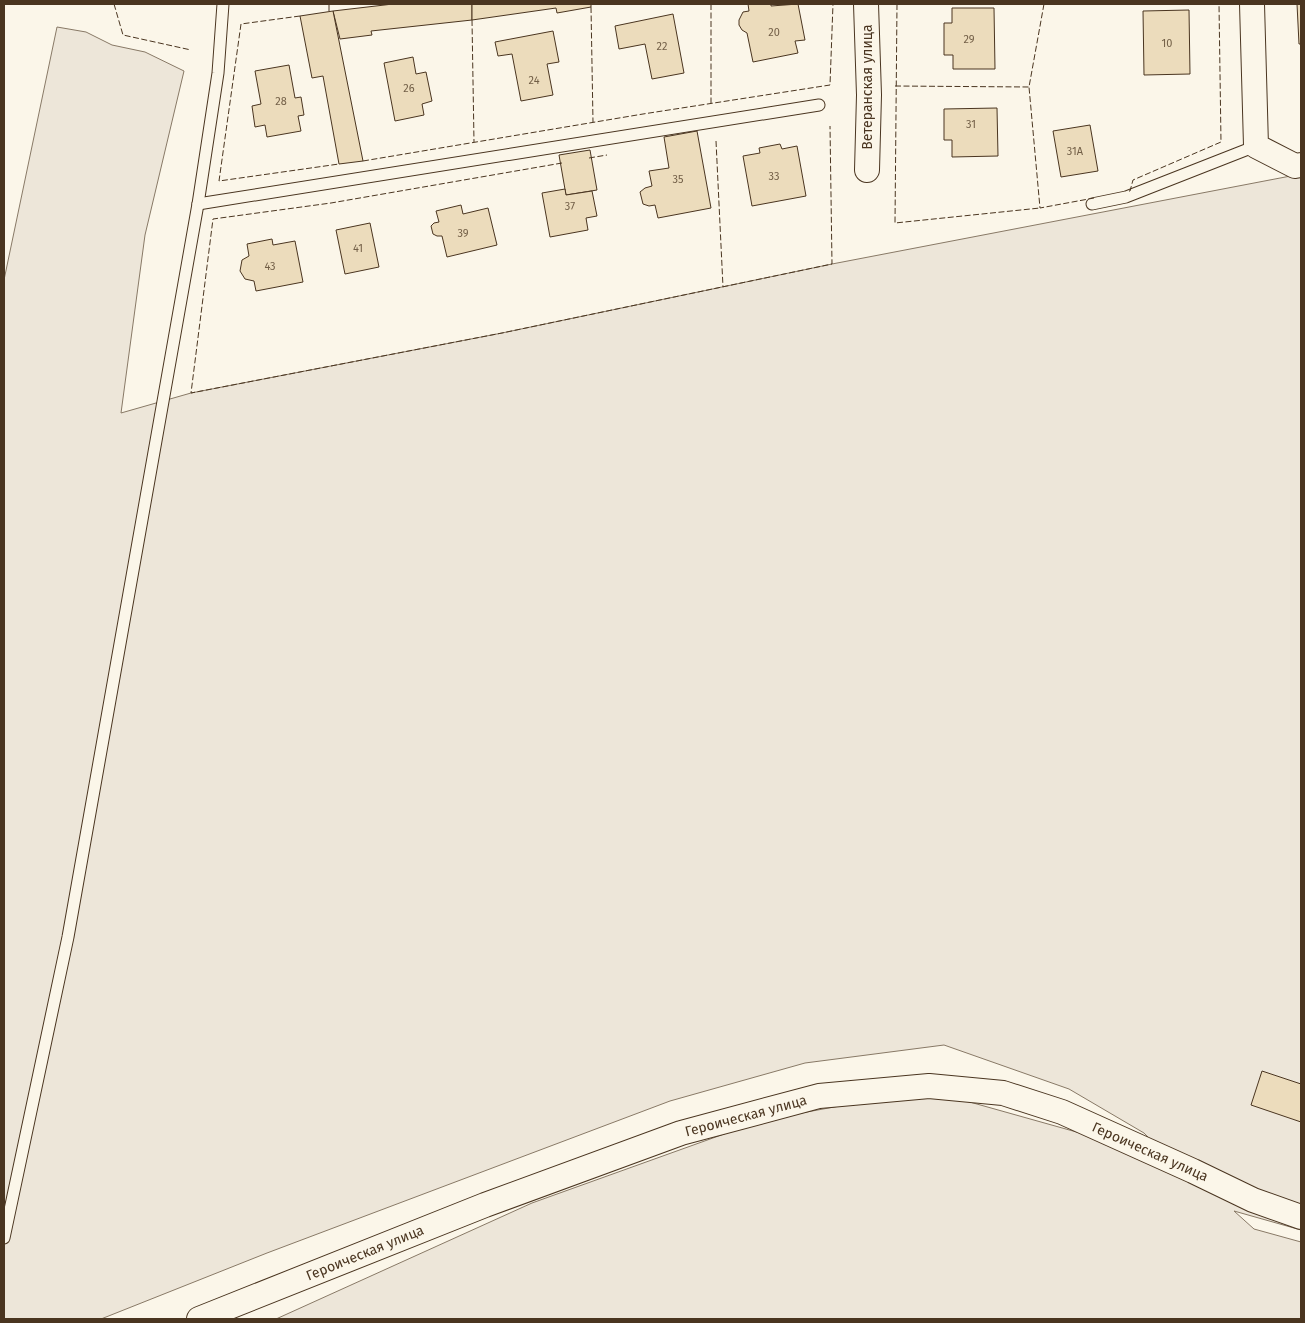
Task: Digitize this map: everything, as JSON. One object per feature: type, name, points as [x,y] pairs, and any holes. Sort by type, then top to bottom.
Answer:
[{"type":"street","name":"Ветеранская улица","points":[[866,4],[869,95],[867,170]]},
{"type":"street","points":[[1252,4],[1256,146],[1295,166],[1301,165]]},
{"type":"street","name":"Героическая улица","points":[[199,1319],[485,1205],[681,1133],[828,1095],[930,1086],[1003,1093],[1062,1112],[1253,1200],[1301,1216]]},
{"type":"lane","points":[[4,1238],[68,936],[198,204],[218,73],[223,4]]},
{"type":"lane","points":[[198,204],[819,105]]},
{"type":"lane","points":[[1092,204],[1126,197],[1256,146]]},
{"type":"shaded area","points":[[57,27],[86,32],[112,45],[145,52],[184,71],[145,235],[121,413],[191,393],[502,333],[832,264],[1301,174],[1301,1230],[1234,1211],[1254,1229],[1301,1242],[1301,1319],[276,1319],[532,1203],[763,1120],[927,1090],[1169,1158],[1144,1133],[1069,1089],[944,1045],[805,1063],[670,1101],[267,1253],[101,1319],[4,1319],[4,280]]},
{"type":"building","points":[[393,4],[472,4],[472,20],[371,31],[372,35],[340,39],[333,11]]},
{"type":"building","points":[[472,4],[591,4],[591,7],[557,13],[556,8],[472,20]]},
{"type":"building","points":[[748,4],[771,4],[771,6],[798,4],[805,40],[795,41],[798,53],[753,62],[747,33],[739,25],[743,12],[749,11]]},
{"type":"building","points":[[1297,4],[1301,4],[1301,44],[1299,44]]},
{"type":"building","points":[[952,8],[994,8],[995,69],[953,69],[953,55],[944,55],[944,23],[952,23]]},
{"type":"building","points":[[1189,10],[1190,74],[1144,75],[1143,11]]},
{"type":"building","points":[[333,11],[363,161],[339,164],[323,76],[312,78],[300,16]]},
{"type":"building","points":[[673,14],[684,73],[652,79],[645,44],[619,49],[615,26]]},
{"type":"building","points":[[553,31],[559,62],[547,64],[553,95],[521,101],[512,54],[498,56],[495,42]]},
{"type":"building","points":[[413,57],[416,74],[426,72],[432,101],[422,104],[424,115],[395,121],[384,63]]},
{"type":"building","points":[[289,65],[295,98],[301,97],[304,115],[298,116],[301,131],[267,137],[265,125],[255,127],[252,106],[261,104],[255,71]]},
{"type":"building","points":[[997,108],[998,156],[952,157],[952,140],[944,140],[944,109]]},
{"type":"building","points":[[1090,125],[1098,171],[1061,177],[1053,131]]},
{"type":"building","points":[[697,131],[711,208],[658,218],[655,205],[643,204],[640,192],[652,186],[649,171],[669,168],[664,137]]},
{"type":"building","points":[[780,144],[782,149],[797,146],[806,196],[752,206],[743,156],[760,153],[759,148]]},
{"type":"building","points":[[590,150],[597,190],[566,195],[559,155]]},
{"type":"building","points":[[565,189],[566,195],[592,191],[597,216],[586,218],[588,230],[550,237],[542,193]]},
{"type":"building","points":[[461,205],[463,214],[488,208],[497,245],[447,257],[442,236],[433,234],[431,226],[439,222],[436,211]]},
{"type":"building","points":[[370,223],[379,267],[345,274],[336,230]]},
{"type":"building","points":[[272,239],[273,245],[295,241],[303,282],[256,291],[254,281],[245,279],[240,271],[242,260],[249,256],[247,244]]},
{"type":"building","points":[[1262,1071],[1301,1084],[1301,1122],[1251,1105]]},
{"type":"fence","points":[[114,4],[123,35],[191,50]]},
{"type":"fence","points":[[329,4],[329,11]]},
{"type":"fence","points":[[711,4],[711,103]]},
{"type":"fence","points":[[363,161],[830,85],[833,4]]},
{"type":"fence","points":[[897,4],[895,223],[1040,208]]},
{"type":"fence","points":[[1044,4],[1029,87],[1040,208],[1094,198]]},
{"type":"fence","points":[[1129,191],[1133,180],[1221,142],[1219,4]]},
{"type":"fence","points":[[591,7],[593,122]]},
{"type":"fence","points":[[300,16],[241,24],[219,181],[339,164]]},
{"type":"fence","points":[[472,20],[474,142]]},
{"type":"fence","points":[[895,86],[1029,87]]},
{"type":"fence","points":[[562,163],[331,203],[213,219],[191,393],[502,333],[832,264],[830,126]]},
{"type":"fence","points":[[716,141],[723,287]]},
{"type":"fence","points":[[589,158],[607,155]]}]
